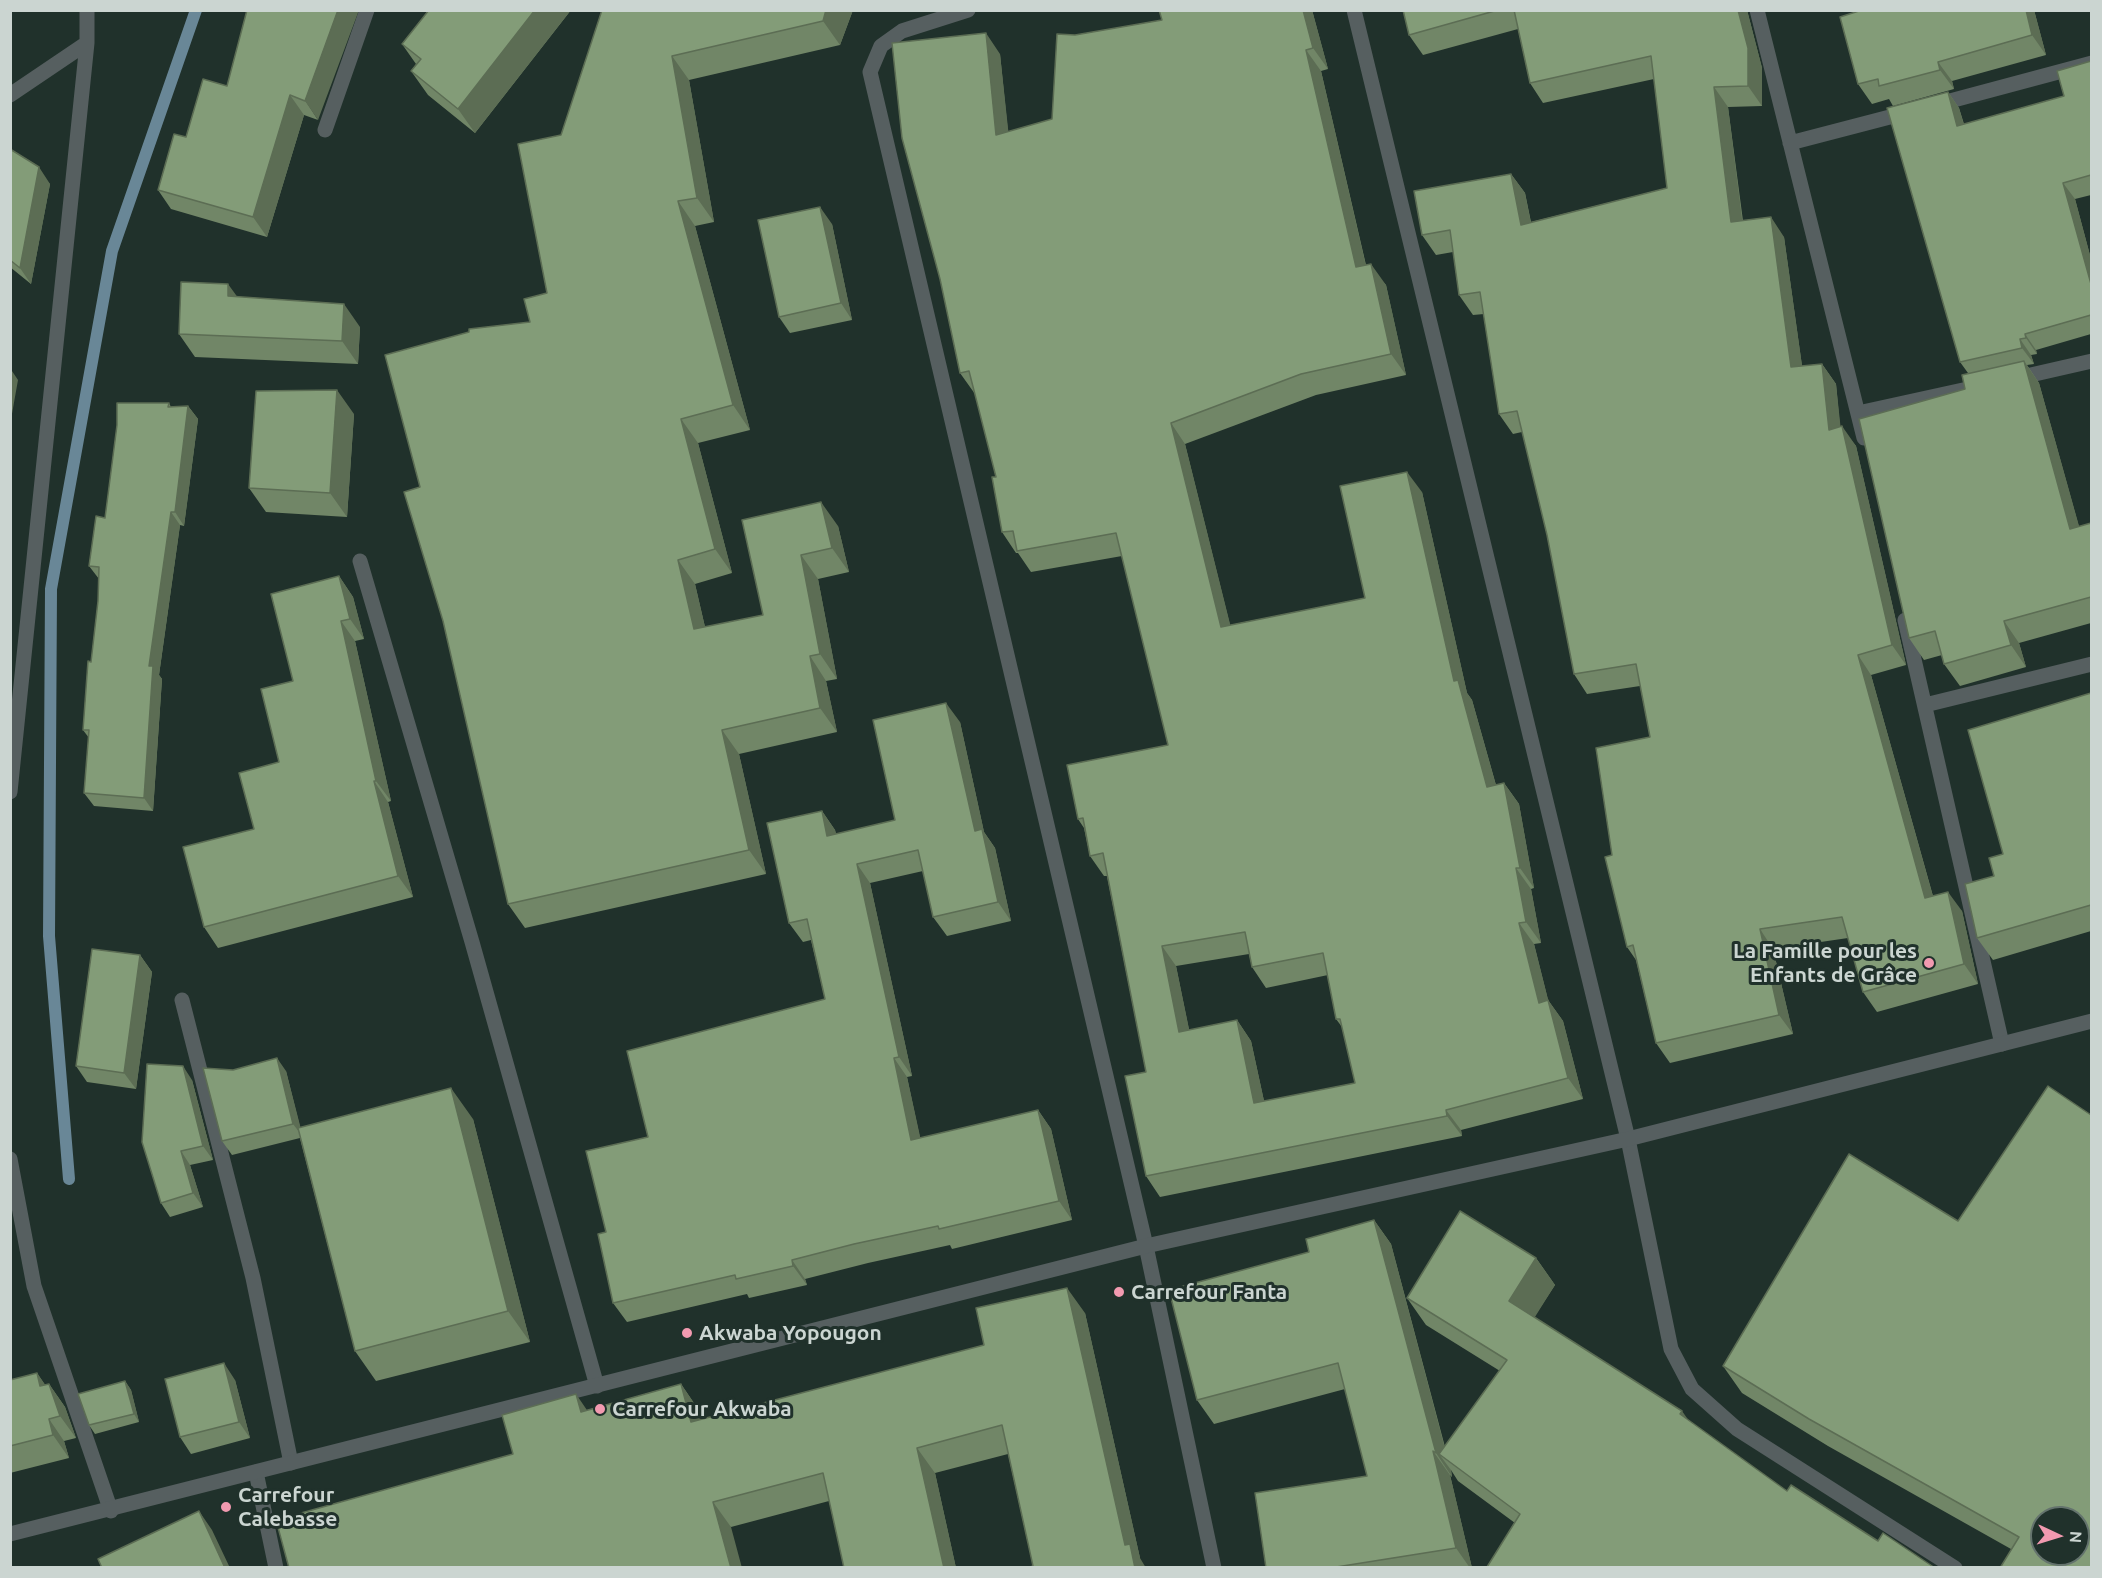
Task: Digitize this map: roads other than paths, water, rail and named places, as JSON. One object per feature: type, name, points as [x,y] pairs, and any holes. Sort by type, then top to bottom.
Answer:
[{"type":"street","points":[[10,792],[87,43],[87,10]]},
{"type":"street","points":[[326,130],[367,10]]},
{"type":"street","points":[[968,10],[947,13],[902,31],[881,46],[870,72],[1146,1246],[1214,1568]]},
{"type":"street","points":[[1354,10],[1628,1139],[1671,1349],[1692,1389],[1737,1429],[1955,1568]]},
{"type":"street","points":[[1757,10],[1866,448]]},
{"type":"street","points":[[10,95],[87,43]]},
{"type":"street","points":[[1790,143],[2091,63]]},
{"type":"street","points":[[1858,413],[2091,361]]},
{"type":"street","points":[[360,561],[597,1386]]},
{"type":"street","points":[[1901,600],[2002,1044]]},
{"type":"street","points":[[1925,705],[2091,664]]},
{"type":"street","points":[[182,1000],[252,1278],[291,1463]]},
{"type":"street","points":[[10,1534],[111,1511],[291,1463],[1146,1246],[1628,1139],[2091,1021]]},
{"type":"street","points":[[10,1159],[34,1286],[111,1511]]},
{"type":"street","points":[[256,1472],[276,1568]]},
{"type":"waterway","points":[[69,1179],[49,936],[51,589],[112,251],[196,10]]},
{"type":"place","name":"La Famille pour les Enfants de Grâce","points":[[1929,963]]},
{"type":"place","name":"Carrefour Fanta","points":[[1119,1292]]},
{"type":"place","name":"Akwaba Yopougon","points":[[687,1333]]},
{"type":"place","name":"Carrefour Akwaba","points":[[600,1409]]},
{"type":"place","name":"Carrefour Calebasse","points":[[226,1507]]}]
